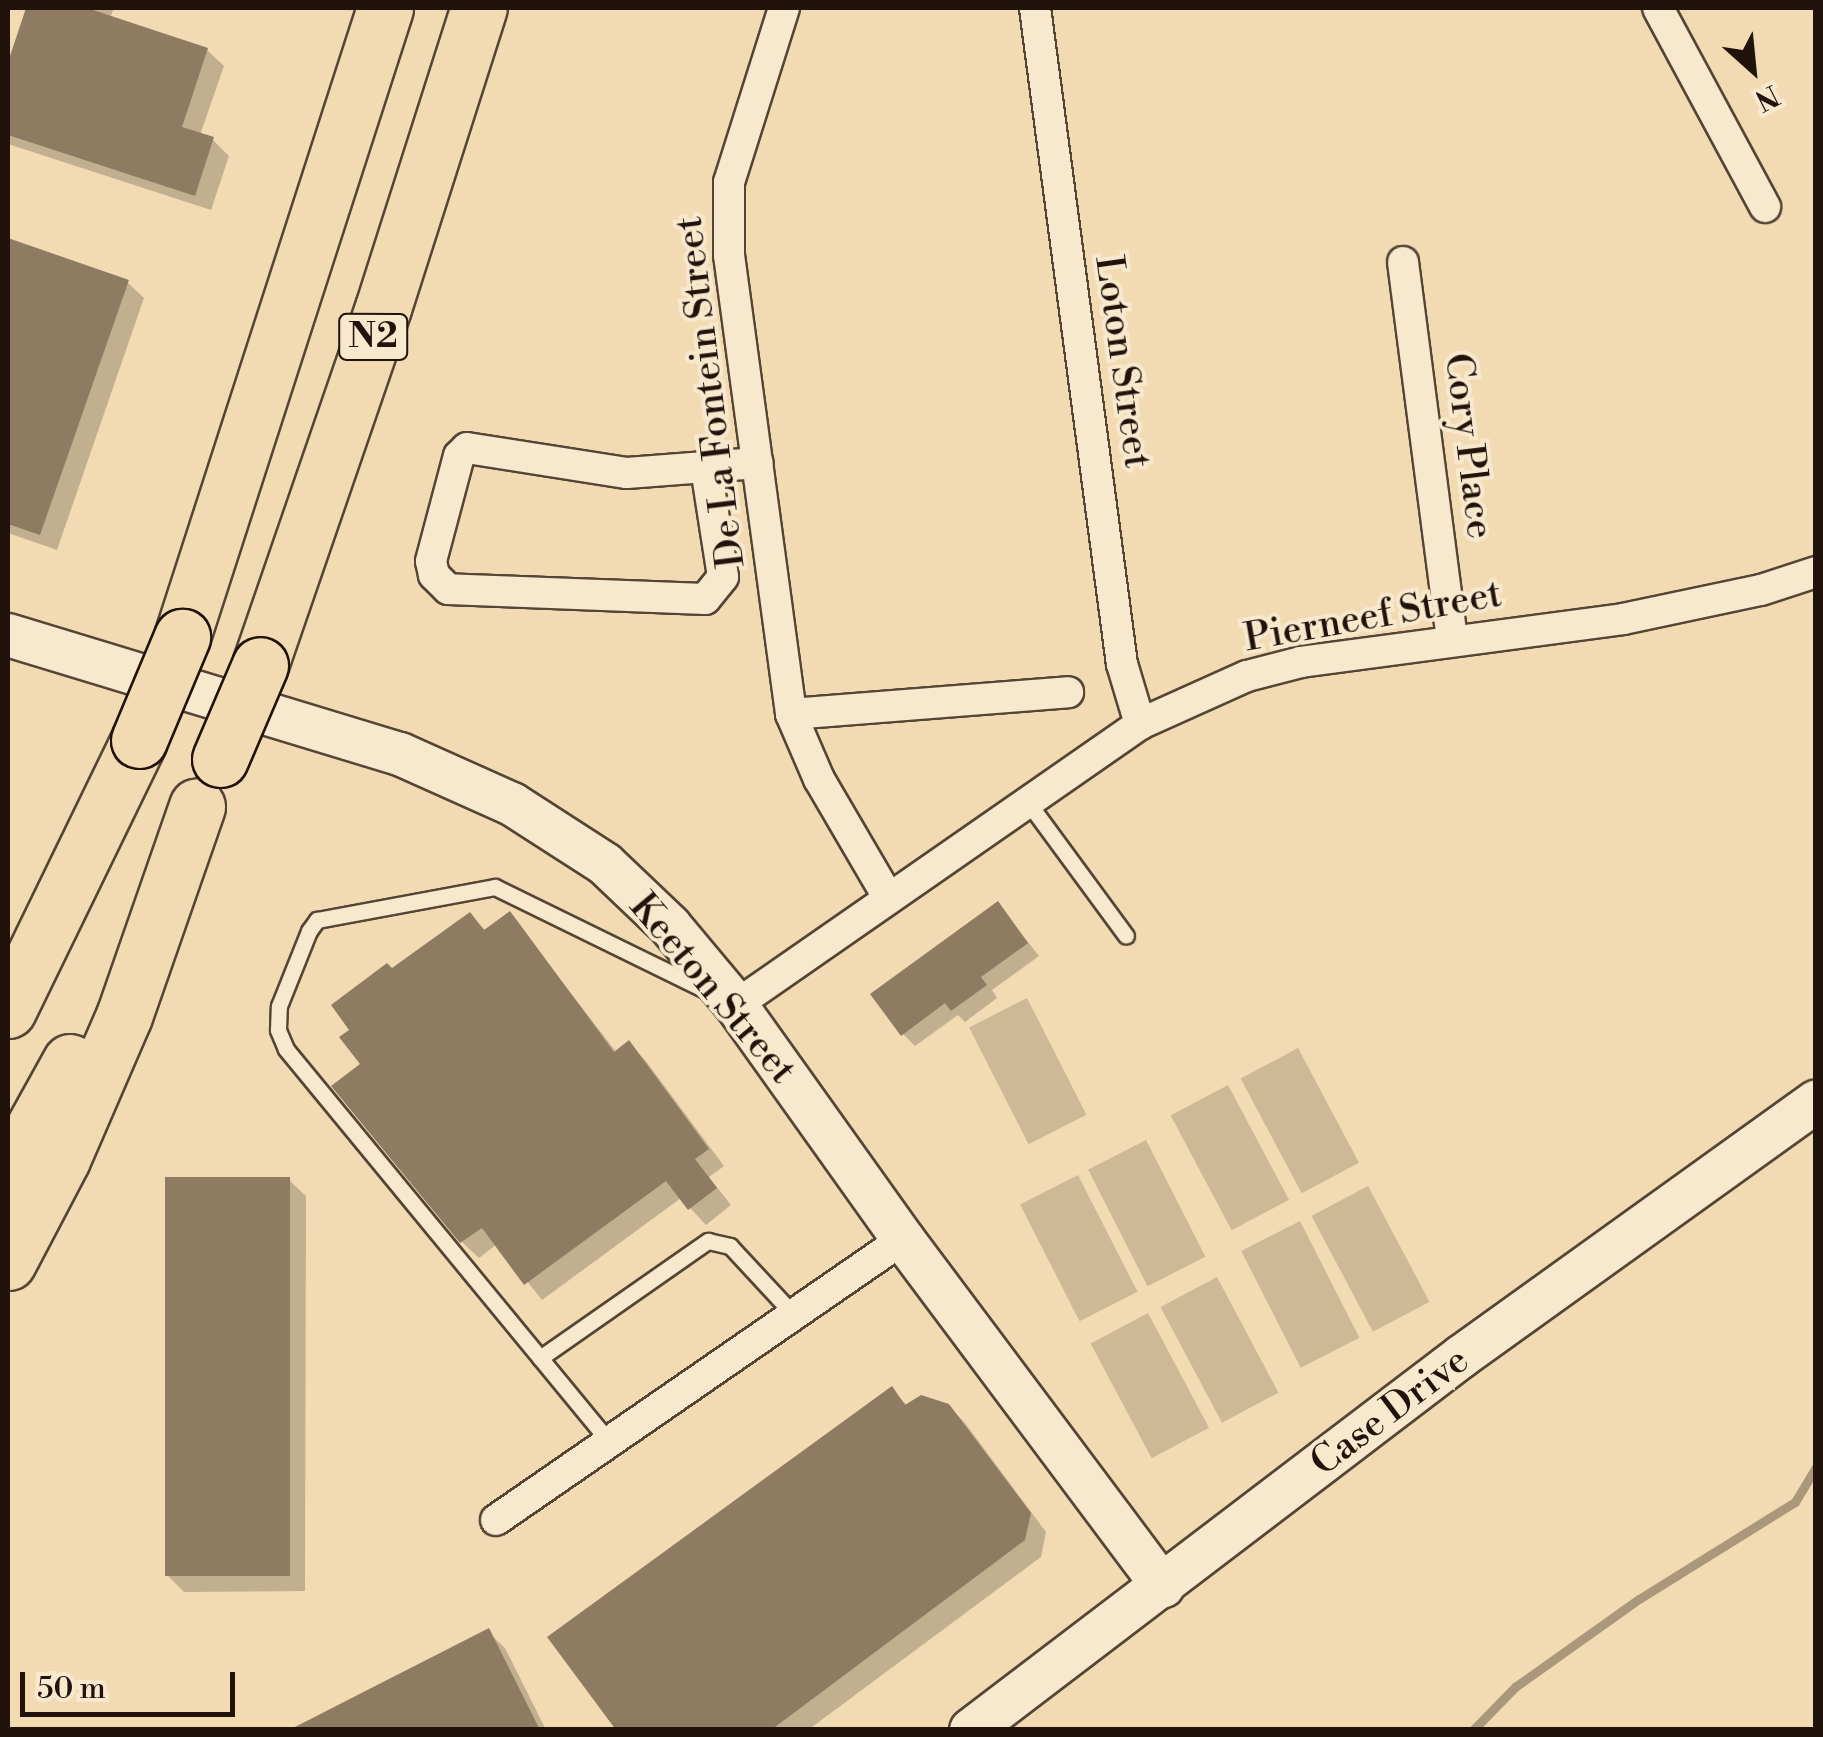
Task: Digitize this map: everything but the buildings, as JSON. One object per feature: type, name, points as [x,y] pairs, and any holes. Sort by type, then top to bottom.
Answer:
[{"type":"highway","name":"N2","points":[[8,1010],[170,636],[289,298],[385,8]]},
{"type":"highway","name":"N2","points":[[8,1174],[124,965],[260,665],[383,308],[479,8]]},
{"type":"highway","points":[[8,956],[129,732]]},
{"type":"highway","points":[[8,1262],[62,1159],[124,1016],[208,782]]},
{"type":"street","name":"De La Fontein Street","points":[[784,8],[727,200],[730,255],[792,714],[819,779],[888,897]]},
{"type":"street","name":"Loton Street","points":[[1035,8],[1122,664],[1140,724]]},
{"type":"street","points":[[1658,8],[1765,207]]},
{"type":"street","name":"Cory Place","points":[[1404,262],[1452,640]]},
{"type":"street","points":[[706,468],[722,578],[705,599],[448,589],[434,574],[431,562],[459,456],[467,448],[476,446],[611,472],[758,463]]},
{"type":"street","name":"Pierneef Street","points":[[736,1005],[1140,724],[1272,668],[1623,619],[1761,590],[1816,572]]},
{"type":"street","name":"Keeton Street","points":[[8,635],[400,754],[512,804],[605,864],[670,926],[736,1005],[902,1239],[1162,1586]]},
{"type":"street","points":[[792,714],[1068,692]]},
{"type":"street","name":"Case Drive","points":[[972,1730],[1462,1356],[1816,1102]]},
{"type":"street","points":[[496,1520],[902,1239]]},
{"type":"lane","points":[[1027,801],[1126,936]]},
{"type":"lane","points":[[611,1444],[286,1049],[278,1030],[279,1006],[309,931],[330,914],[496,887],[736,1005]]},
{"type":"lane","points":[[540,1358],[708,1240],[730,1246],[795,1316]]},
{"type":"shaded area","points":[[1027,998],[1086,1115],[1029,1144],[969,1028]]},
{"type":"shaded area","points":[[1298,1048],[1359,1163],[1302,1193],[1241,1079]]},
{"type":"shaded area","points":[[1228,1085],[1289,1200],[1232,1230],[1171,1116]]},
{"type":"shaded area","points":[[1146,1140],[1205,1257],[1148,1286],[1088,1170]]},
{"type":"shaded area","points":[[1078,1175],[1137,1292],[1080,1321],[1020,1205]]},
{"type":"shaded area","points":[[1368,1186],[1430,1302],[1373,1332],[1311,1216]]},
{"type":"shaded area","points":[[1300,1221],[1359,1338],[1301,1368],[1241,1251]]},
{"type":"shaded area","points":[[1217,1277],[1279,1393],[1222,1423],[1160,1307]]},
{"type":"shaded area","points":[[1148,1313],[1209,1428],[1152,1458],[1091,1344]]},
{"type":"waterway","points":[[1473,1730],[1515,1687],[1639,1599],[1795,1502],[1816,1467]]}]
